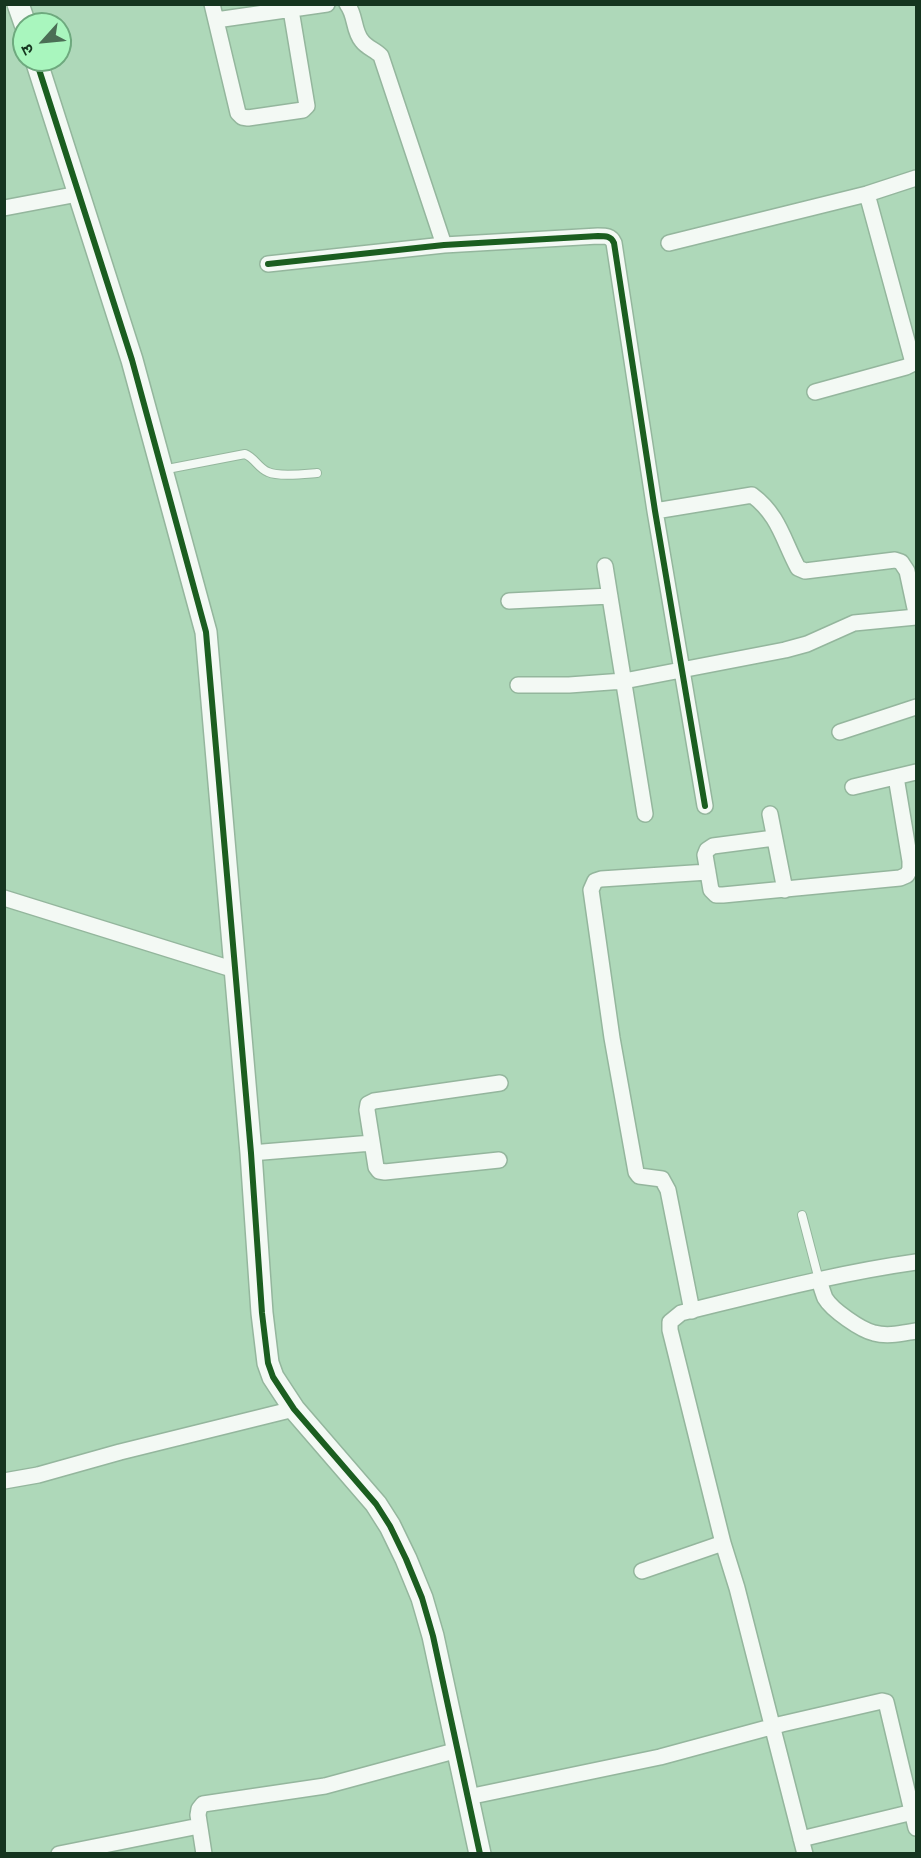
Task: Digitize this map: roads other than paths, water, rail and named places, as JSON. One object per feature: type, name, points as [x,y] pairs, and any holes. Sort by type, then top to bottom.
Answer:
[{"type":"street","points":[[212,4],[238,113],[248,118],[303,110],[307,106],[291,10]]},
{"type":"street","points":[[216,20],[327,4]]},
{"type":"street","points":[[347,4],[351,9],[357,33],[362,42],[381,56],[444,245]]},
{"type":"street","points":[[40,72],[132,360],[206,632],[231,901],[262,1313],[268,1363],[273,1377],[294,1409],[376,1504],[406,1559],[422,1598],[433,1636],[480,1854]]},
{"type":"street","points":[[669,243],[867,194],[916,178]]},
{"type":"street","points":[[4,208],[78,194]]},
{"type":"street","points":[[815,392],[906,368],[912,364],[867,194]]},
{"type":"street","points":[[268,264],[444,245],[598,236],[612,238],[705,806]]},
{"type":"street","points":[[518,685],[569,685],[624,681],[785,650],[807,644],[854,623],[916,615],[907,571],[901,562],[895,560],[805,571],[798,568],[772,514],[752,495],[655,511]]},
{"type":"street","points":[[605,566],[645,814]]},
{"type":"street","points":[[509,601],[610,596]]},
{"type":"street","points":[[840,732],[916,706]]},
{"type":"street","points":[[853,786],[916,772]]},
{"type":"street","points":[[774,838],[713,846],[707,850],[705,855],[711,890],[716,895],[785,890],[900,878],[907,875],[910,861],[896,777]]},
{"type":"street","points":[[770,814],[785,890]]},
{"type":"street","points":[[692,1311],[668,1190],[662,1179],[639,1176],[636,1172],[612,1038],[591,890],[595,881],[601,879],[708,872]]},
{"type":"street","points":[[4,898],[235,970]]},
{"type":"street","points":[[499,1160],[379,1171],[376,1167],[367,1110],[368,1104],[374,1101],[500,1083]]},
{"type":"street","points":[[251,1153],[372,1143]]},
{"type":"street","points":[[913,1812],[803,1846],[737,1588],[723,1543],[670,1322],[674,1317],[692,1311],[819,1280],[916,1262]]},
{"type":"street","points":[[819,1280],[825,1298],[832,1308],[863,1329],[875,1334],[888,1335],[916,1331]]},
{"type":"street","points":[[4,1481],[38,1475],[120,1452],[294,1409]]},
{"type":"street","points":[[642,1570],[723,1543]]},
{"type":"street","points":[[468,1797],[660,1757],[771,1727],[882,1701],[886,1702],[916,1828]]},
{"type":"street","points":[[204,1854],[199,1826],[199,1809],[203,1804],[325,1786],[458,1750]]},
{"type":"street","points":[[59,1854],[199,1826]]},
{"type":"lane","points":[[162,470],[245,454],[252,457],[267,472],[317,473]]},
{"type":"lane","points":[[802,1215],[819,1280]]}]
